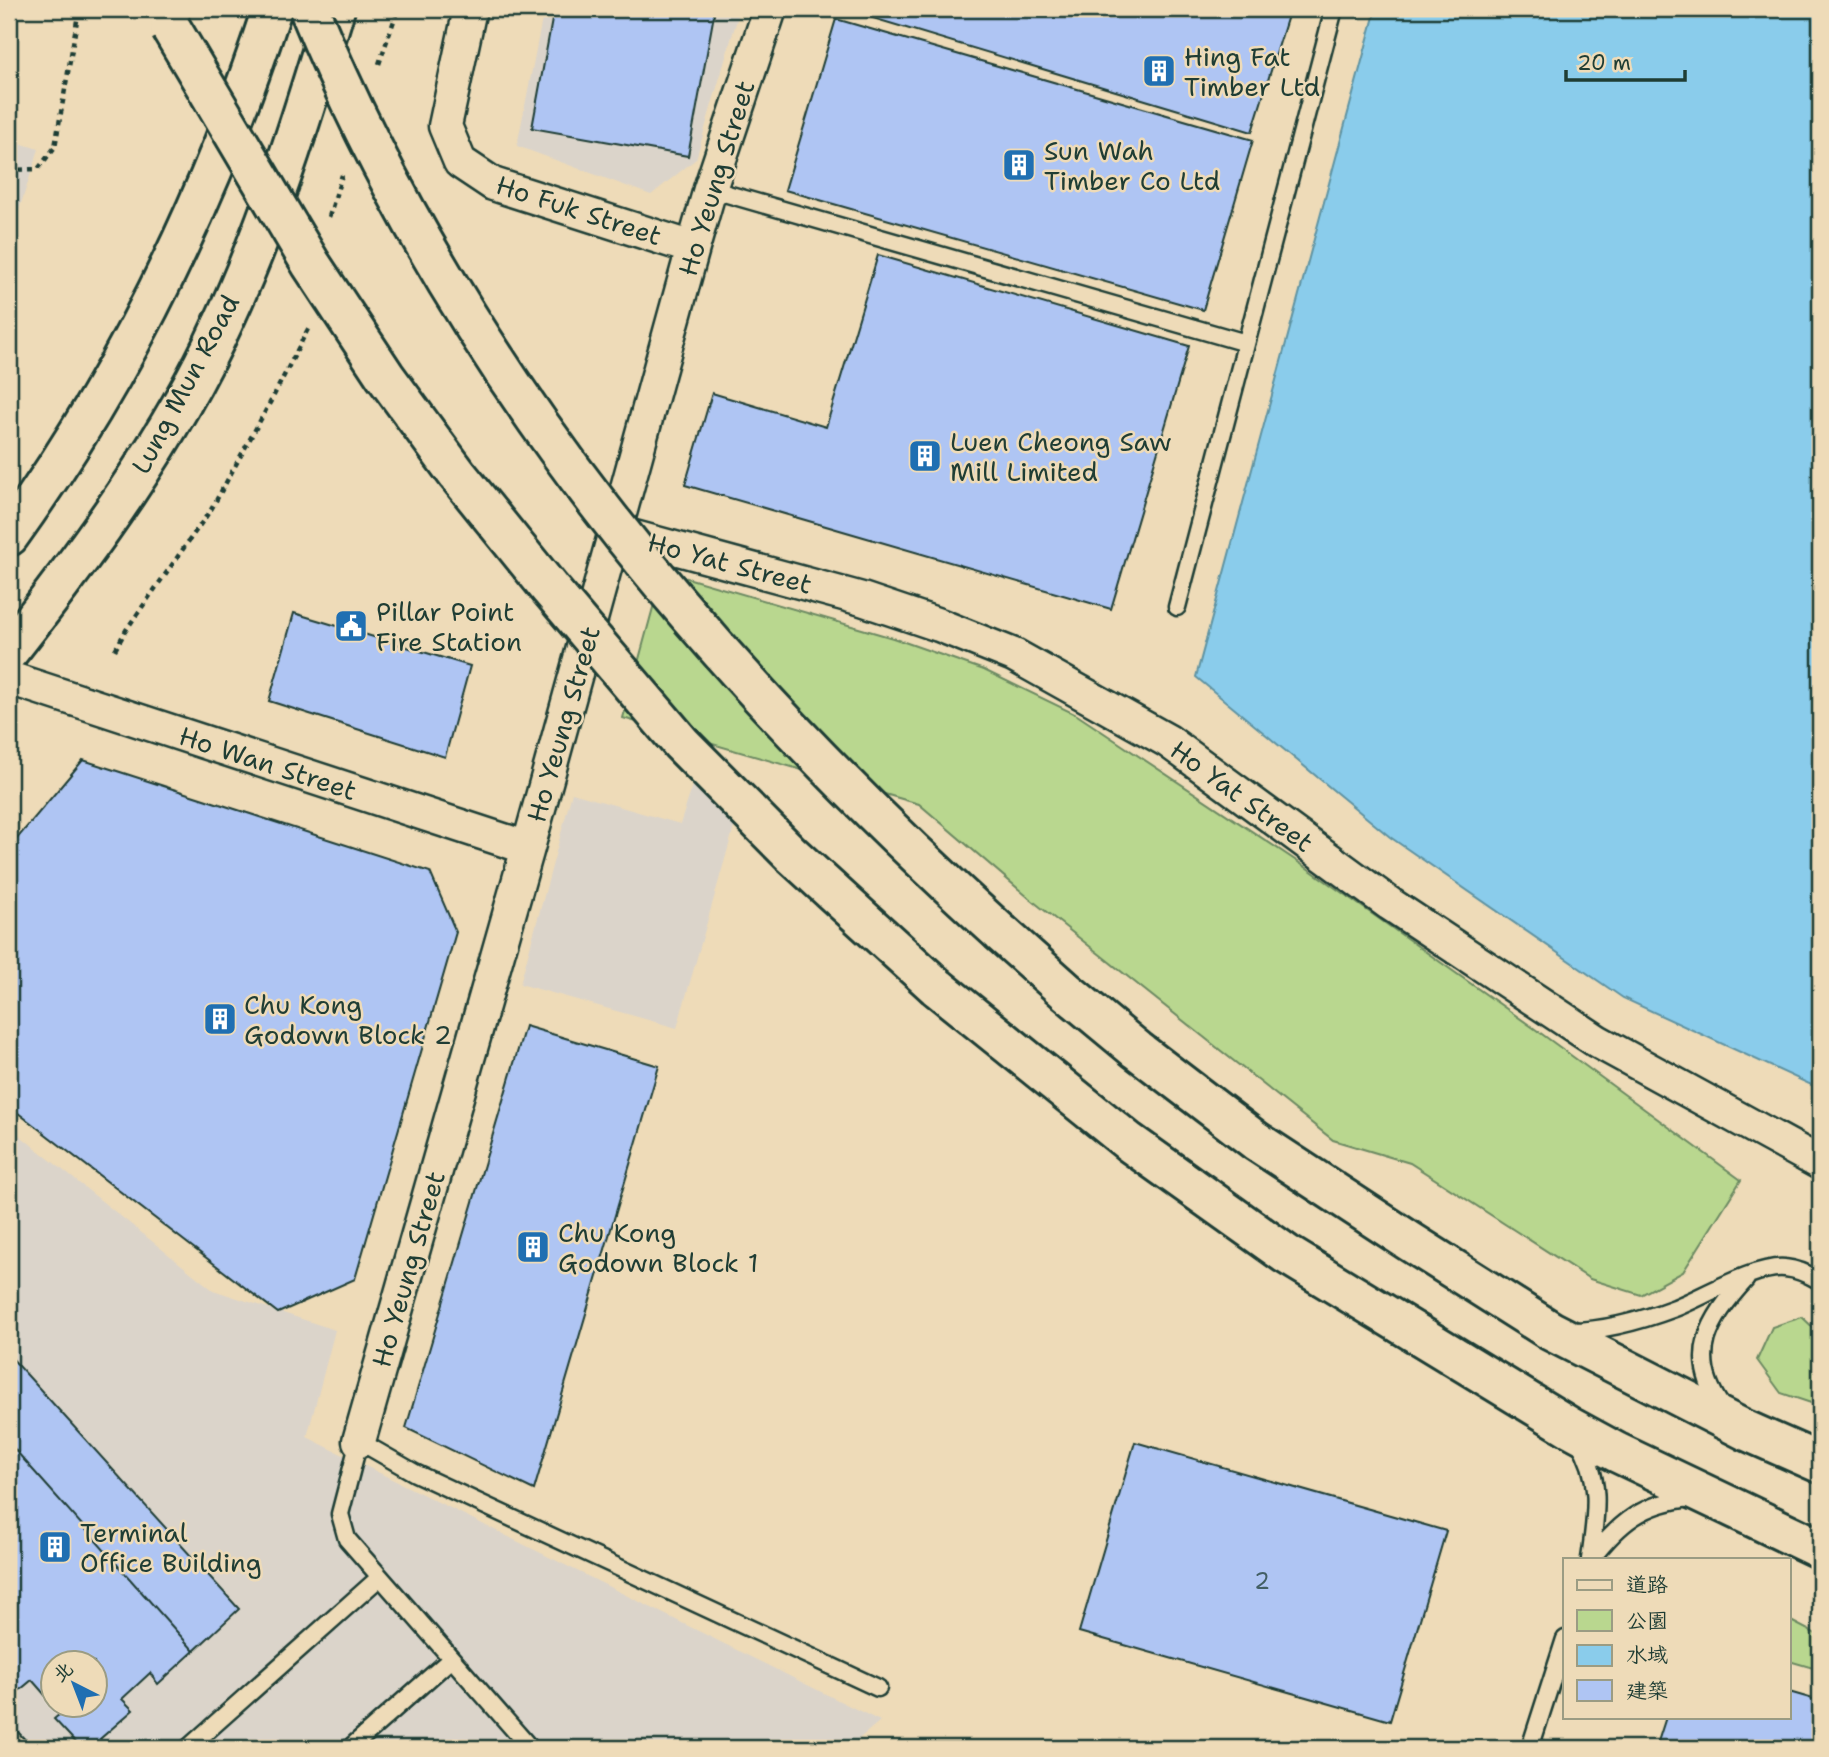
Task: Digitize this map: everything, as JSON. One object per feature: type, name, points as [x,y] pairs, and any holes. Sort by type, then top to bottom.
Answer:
[{"type":"main road","points":[[159,9],[311,264],[384,376],[457,474],[550,589],[681,743],[791,854],[937,987],[1129,1142],[1286,1254],[1570,1427],[1616,1452],[1820,1549]]},
{"type":"main road","points":[[9,536],[40,493],[98,401],[148,310],[204,194],[272,9]]},
{"type":"main road","points":[[309,9],[333,67],[407,216],[475,330],[550,442],[681,609],[753,690],[850,791],[935,873],[1137,1050],[1256,1141],[1551,1331],[1745,1430],[1820,1464]]},
{"type":"main road","name":"Lung Mun Road","points":[[9,651],[110,516],[187,391],[223,324],[270,210],[335,9]]},
{"type":"street","name":"Ho Fuk Street","points":[[470,9],[445,126],[460,162],[493,184],[693,248]]},
{"type":"street","name":"Ho Yeung Street","points":[[359,1441],[528,848],[693,248],[710,189],[771,9]]},
{"type":"street","name":"Ho Yat Street","points":[[616,531],[862,599],[939,625],[1014,655],[1168,741],[1390,904],[1597,1041],[1820,1163]]},
{"type":"street","name":"Ho Wan Street","points":[[9,678],[528,848]]},
{"type":"lane","points":[[1177,607],[1334,9]]},
{"type":"lane","points":[[710,189],[1246,343]]},
{"type":"lane","points":[[1551,1331],[1599,1328],[1643,1318],[1675,1308],[1767,1269],[1785,1268],[1805,1273],[1820,1281]]},
{"type":"lane","points":[[1745,1430],[1712,1393],[1705,1375],[1705,1345],[1712,1322],[1747,1277]]},
{"type":"lane","points":[[1570,1427],[1588,1455],[1597,1486],[1596,1520],[1590,1558]]},
{"type":"lane","points":[[530,1748],[347,1539],[340,1514],[359,1441],[427,1479],[878,1688]]},
{"type":"lane","points":[[1591,1558],[1613,1532],[1640,1510],[1675,1499],[1708,1496]]},
{"type":"lane","points":[[188,1748],[380,1577]]},
{"type":"lane","points":[[1530,1748],[1563,1645]]},
{"type":"lane","points":[[350,1748],[451,1660]]},
{"type":"lane","points":[[9,1736],[20,1748]]},
{"type":"path","points":[[9,170],[38,169],[55,147],[79,9]]},
{"type":"path","points":[[377,71],[398,9]]},
{"type":"path","points":[[329,220],[344,170]]},
{"type":"path","points":[[115,650],[126,630],[212,508],[309,326]]},
{"type":"shaded area","points":[[544,9],[740,9],[696,159],[651,195],[517,146]]},
{"type":"shaded area","points":[[9,140],[39,149],[9,240]]},
{"type":"shaded area","points":[[696,776],[744,792],[677,1028],[520,984],[572,793],[680,824]]},
{"type":"shaded area","points":[[9,1127],[213,1290],[335,1330],[307,1437],[880,1721],[848,1748],[9,1748]]},
{"type":"green space","points":[[663,571],[893,638],[984,670],[1077,715],[1310,870],[1535,1029],[1741,1180],[1683,1272],[1641,1295],[1590,1279],[1410,1163],[1333,1140],[1029,898],[919,804],[623,718]]},
{"type":"green space","points":[[1802,1317],[1820,1334],[1820,1406],[1781,1393],[1757,1360],[1772,1327]]},
{"type":"green space","points":[[1790,1621],[1820,1636],[1820,1670],[1790,1661]]},
{"type":"water","points":[[1376,9],[1820,9],[1820,1089],[1623,998],[1390,837],[1196,677]]},
{"type":"building","points":[[554,9],[715,9],[688,156],[532,128]]},
{"type":"building","name":"Hing Fat Timber Ltd","points":[[843,9],[1290,9],[1252,132]]},
{"type":"building","name":"Sun Wah Timber Co Ltd","points":[[836,19],[1253,140],[1203,310],[785,190]]},
{"type":"building","name":"Luen Cheong Saw Mill Limited","points":[[878,255],[1189,346],[1111,609],[685,485],[712,393],[826,427]]},
{"type":"building","points":[[294,613],[470,666],[445,757],[269,701]]},
{"type":"building","name":"Chu Kong Godown Block 2","points":[[83,760],[430,872],[456,932],[355,1279],[278,1313],[9,1106],[9,848]]},
{"type":"building","name":"Chu Kong Godown Block 1","points":[[525,1026],[659,1066],[534,1490],[406,1428]]},
{"type":"building","points":[[9,1355],[239,1609],[194,1651],[9,1443]]},
{"type":"building","points":[[1135,1442],[1446,1531],[1390,1721],[1079,1632]]},
{"type":"building","name":"Terminal Office Building","points":[[9,1443],[194,1651],[158,1684],[150,1673],[122,1699],[133,1710],[100,1739],[107,1748],[81,1748],[54,1719],[108,1718],[108,1648],[38,1648],[38,1687],[32,1680],[15,1694],[9,1687]]},
{"type":"building","points":[[1790,1692],[1820,1701],[1820,1748],[1656,1748],[1666,1718],[1790,1718]]},
{"type":"place","name":"Hing Fat Timber Ltd","points":[[1159,71]]},
{"type":"place","name":"Sun Wah Timber Co Ltd","points":[[1019,165]]},
{"type":"place","name":"Luen Cheong Saw Mill Limited","points":[[925,456]]},
{"type":"place","name":"Pillar Point Fire Station","points":[[351,626]]},
{"type":"place","name":"Chu Kong Godown Block 2","points":[[220,1019]]},
{"type":"place","name":"Chu Kong Godown Block 1","points":[[533,1247]]},
{"type":"place","name":"Terminal Office Building","points":[[55,1547]]}]
